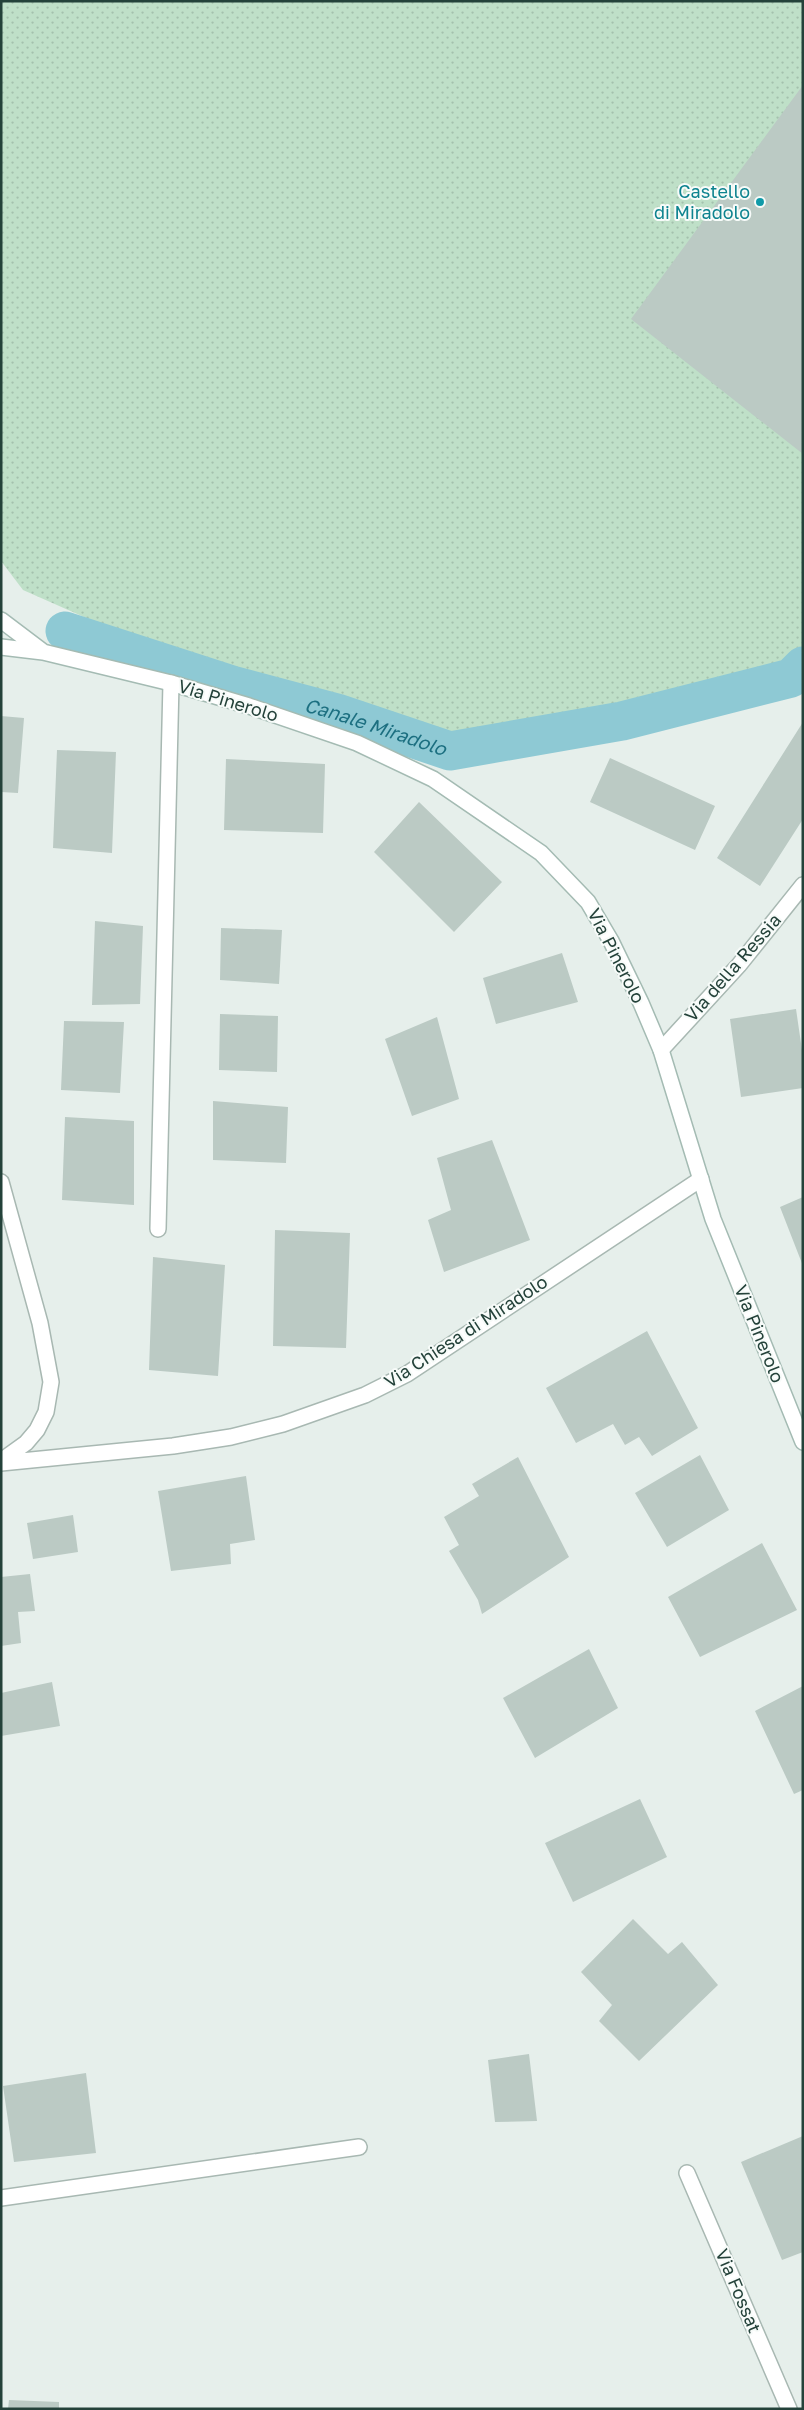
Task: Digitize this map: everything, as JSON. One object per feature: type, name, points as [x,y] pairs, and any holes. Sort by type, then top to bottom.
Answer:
[{"type":"street","name":"Via Pinerolo","points":[[1,620],[43,652]]},
{"type":"street","name":"Via Pinerolo","points":[[1,648],[43,652],[171,683],[249,706],[357,743],[433,779],[541,853],[588,902],[611,942],[661,1050],[713,1219],[803,1442]]},
{"type":"street","points":[[158,1229],[171,683]]},
{"type":"street","name":"Via della Ressia","points":[[661,1050],[739,965],[803,885]]},
{"type":"street","name":"Via Chiesa di Miradolo","points":[[1,1462],[173,1446],[231,1437],[283,1424],[365,1395],[406,1374],[701,1179]]},
{"type":"street","points":[[1,1182],[40,1323],[51,1382],[46,1412],[37,1430],[26,1443],[1,1462]]},
{"type":"street","points":[[1,2198],[359,2147]]},
{"type":"street","name":"Via Fossat","points":[[687,2173],[789,2409]]},
{"type":"green space","name":"Castello di Miradolo","points":[[1,1],[803,1],[803,660],[745,679],[577,719],[448,742],[271,686],[127,636],[23,590],[1,561]]},
{"type":"building","name":"Castello di Miradolo","points":[[803,85],[803,454],[631,319]]},
{"type":"building","points":[[1,716],[24,718],[18,793],[1,792]]},
{"type":"building","points":[[803,722],[803,819],[760,886],[717,858]]},
{"type":"building","points":[[57,750],[116,752],[112,853],[53,848]]},
{"type":"building","points":[[610,758],[715,806],[695,850],[590,802]]},
{"type":"building","points":[[226,759],[325,764],[323,833],[224,830]]},
{"type":"building","points":[[419,802],[502,882],[454,932],[374,852]]},
{"type":"building","points":[[95,921],[143,926],[140,1004],[92,1005]]},
{"type":"building","points":[[221,928],[282,930],[279,984],[220,980]]},
{"type":"building","points":[[562,953],[578,1002],[496,1024],[483,978]]},
{"type":"building","points":[[796,1009],[803,1057],[803,1088],[741,1097],[730,1019]]},
{"type":"building","points":[[220,1014],[278,1016],[277,1072],[219,1070]]},
{"type":"building","points":[[437,1017],[459,1099],[412,1116],[385,1039]]},
{"type":"building","points":[[64,1021],[124,1022],[120,1093],[61,1090]]},
{"type":"building","points":[[213,1101],[288,1107],[286,1163],[213,1160]]},
{"type":"building","points":[[65,1117],[134,1121],[134,1205],[62,1200]]},
{"type":"building","points":[[492,1140],[530,1240],[444,1272],[428,1220],[451,1210],[437,1158]]},
{"type":"building","points":[[803,1197],[803,1266],[780,1207]]},
{"type":"building","points":[[275,1230],[350,1233],[346,1348],[273,1346]]},
{"type":"building","points":[[153,1257],[225,1265],[218,1376],[149,1370]]},
{"type":"building","points":[[647,1331],[698,1428],[652,1456],[639,1437],[625,1445],[613,1424],[576,1443],[546,1388]]},
{"type":"building","points":[[700,1455],[729,1510],[667,1547],[635,1493]]},
{"type":"building","points":[[518,1457],[569,1557],[482,1614],[478,1600],[449,1551],[459,1545],[444,1517],[479,1496],[472,1484]]},
{"type":"building","points":[[246,1476],[255,1540],[230,1544],[231,1564],[171,1571],[158,1491]]},
{"type":"building","points":[[73,1515],[78,1552],[33,1559],[27,1523]]},
{"type":"building","points":[[762,1543],[797,1610],[700,1657],[668,1597]]},
{"type":"building","points":[[30,1574],[35,1611],[18,1612],[21,1643],[1,1646],[1,1577]]},
{"type":"building","points":[[589,1649],[618,1708],[535,1758],[503,1698]]},
{"type":"building","points":[[52,1682],[60,1726],[1,1736],[1,1693]]},
{"type":"building","points":[[803,1686],[803,1790],[794,1794],[755,1711]]},
{"type":"building","points":[[640,1799],[667,1857],[573,1902],[545,1843]]},
{"type":"building","points":[[633,1919],[668,1954],[682,1942],[718,1985],[639,2061],[599,2021],[612,2005],[581,1972]]},
{"type":"building","points":[[529,2054],[537,2121],[495,2122],[488,2060]]},
{"type":"building","points":[[86,2073],[96,2153],[14,2162],[3,2086]]},
{"type":"building","points":[[803,2136],[803,2252],[782,2260],[741,2162]]},
{"type":"building","points":[[9,2400],[59,2402],[59,2409],[8,2409]]},
{"type":"waterway","name":"Canale Miradolo","points":[[65,631],[232,685],[337,713],[450,751],[622,721],[791,678],[803,666]]},
{"type":"place","name":"Castello di Miradolo","points":[[760,202]]}]
